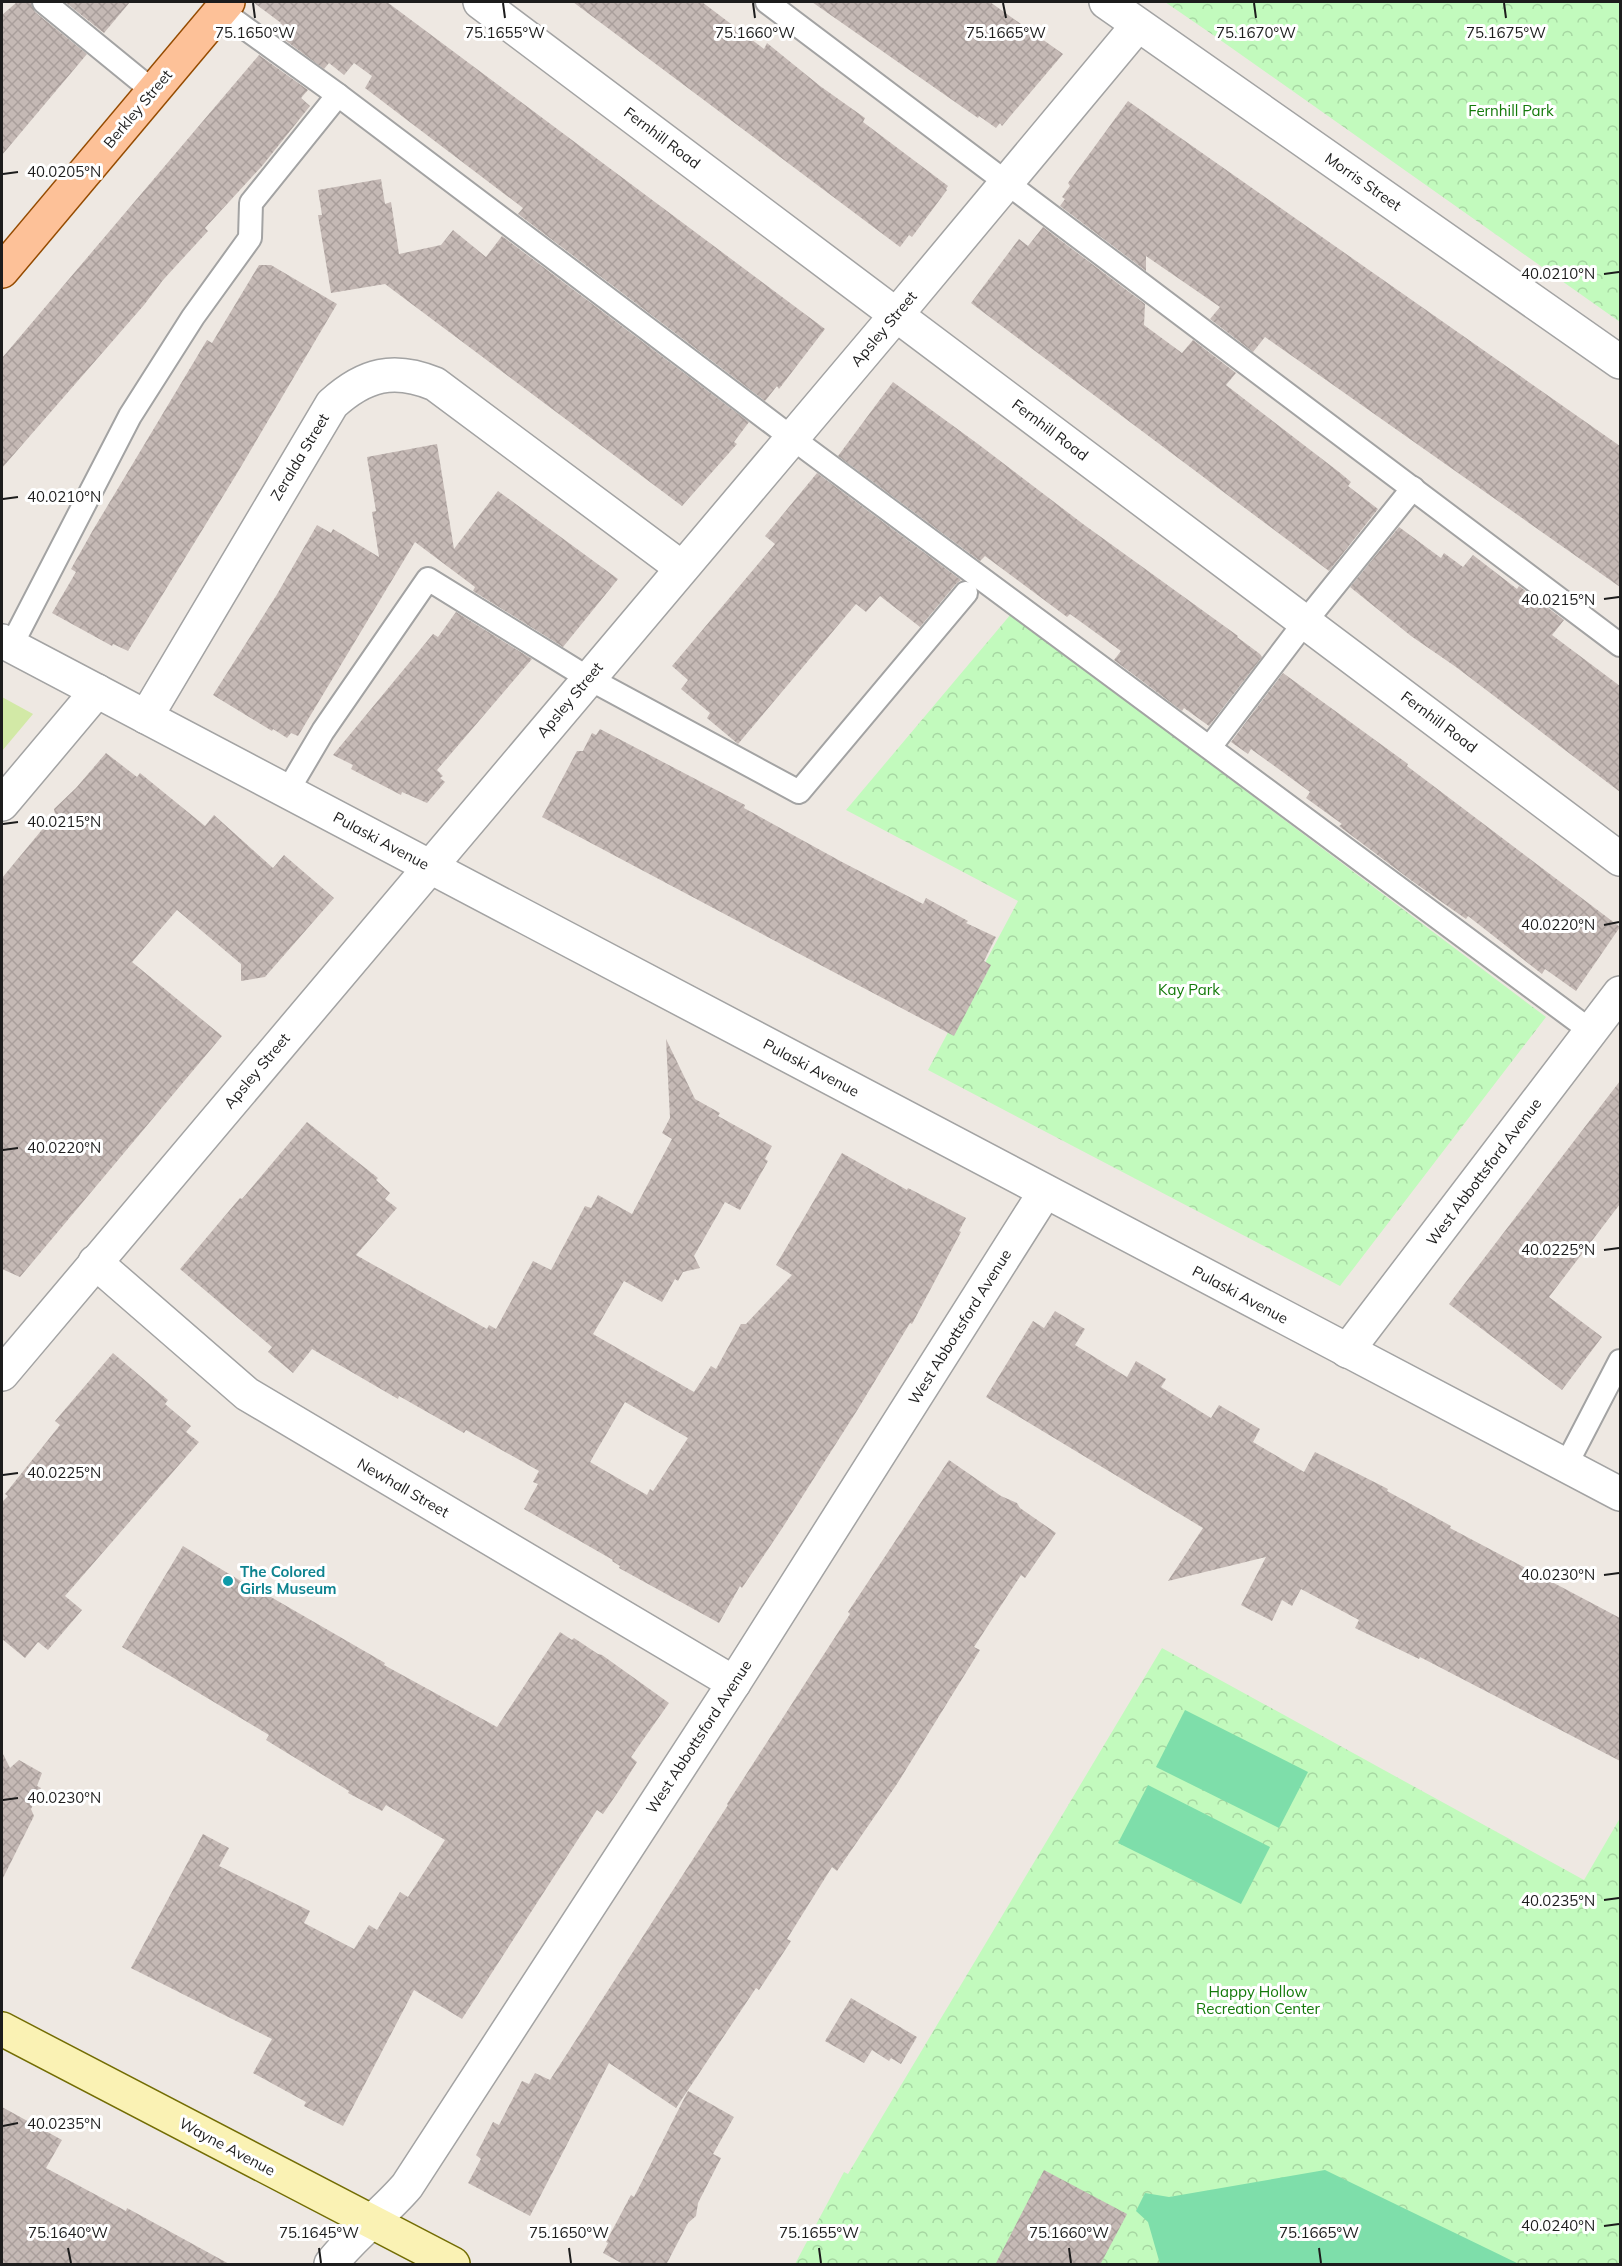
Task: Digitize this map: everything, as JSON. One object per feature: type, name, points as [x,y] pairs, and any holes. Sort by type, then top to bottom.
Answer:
[{"type":"main road","name":"Berkley Street","points":[[2,271],[224,6]]},
{"type":"main road","name":"Wayne Avenue","points":[[3,2032],[453,2265]]},
{"type":"street","name":"Fernhill Road","points":[[480,2],[1620,859]]},
{"type":"street","name":"Morris Street","points":[[1106,2],[1620,362]]},
{"type":"street","name":"Apsley Street","points":[[2,1374],[897,314],[1138,25]]},
{"type":"street","name":"Zeralda Street","points":[[146,717],[327,412],[347,391],[363,381],[382,375],[400,374],[418,377],[435,384],[682,568]]},
{"type":"street","name":"Pulaski Avenue","points":[[6,644],[1620,1494]]},
{"type":"street","points":[[2,804],[97,691]]},
{"type":"street","name":"West Abbottsford Avenue","points":[[1347,1351],[1620,993]]},
{"type":"street","name":"West Abbottsford Avenue","points":[[331,2265],[352,2240],[392,2204],[407,2187],[734,1683],[1045,1192]]},
{"type":"street","name":"Newhall Street","points":[[95,1262],[247,1394],[734,1683]]},
{"type":"lane","points":[[44,2],[153,91]]},
{"type":"lane","points":[[767,2],[1620,645]]},
{"type":"lane","points":[[224,6],[338,95],[792,438],[1591,1031]]},
{"type":"lane","points":[[6,644],[130,416],[193,317],[250,238],[251,203],[338,95]]},
{"type":"lane","points":[[1210,747],[1305,622],[1413,488]]},
{"type":"lane","points":[[287,792],[323,730],[428,579],[588,678],[799,792],[966,593]]},
{"type":"lane","points":[[1566,1465],[1620,1361]]},
{"type":"green space","name":"Fernhill Park","points":[[1165,2],[1620,2],[1620,322],[1216,37]]},
{"type":"green space","name":"Kay Park","points":[[1011,614],[1546,1017],[1340,1286],[928,1070],[1018,901],[846,810]]},
{"type":"green space","points":[[2,697],[33,714],[2,751]]},
{"type":"green space","name":"Happy Hollow Recreation Center","points":[[1162,1648],[1584,1880],[1620,1818],[1620,2264],[795,2264],[844,2172],[848,2174]]},
{"type":"green space","points":[[1185,1710],[1308,1772],[1279,1828],[1156,1767]]},
{"type":"green space","points":[[1148,1785],[1270,1847],[1241,1904],[1118,1843]]},
{"type":"green space","points":[[1325,2170],[1519,2264],[1160,2264],[1148,2222],[1136,2211],[1145,2193],[1169,2197]]},
{"type":"building","points":[[17,2],[31,2],[35,12],[87,54],[2,155],[2,15]]},
{"type":"building","points":[[65,2],[130,2],[104,33]]},
{"type":"building","points":[[253,2],[387,2],[825,329],[779,389],[777,386],[765,401],[518,214],[523,208],[365,88],[372,76],[354,63],[344,75],[329,63],[324,69],[274,32],[281,23]]},
{"type":"building","points":[[573,2],[702,2],[764,49],[767,43],[820,86],[865,118],[863,122],[948,186],[947,190],[912,237],[909,235],[900,247]]},
{"type":"building","points":[[812,2],[990,2],[1063,54],[1002,126],[1000,123],[996,128],[979,116],[978,118]]},
{"type":"building","points":[[259,55],[308,90],[301,98],[310,106],[262,166],[205,228],[208,231],[163,280],[144,305],[2,468],[2,358]]},
{"type":"building","points":[[1128,101],[1620,446],[1620,587],[1265,337],[1253,352],[1210,319],[1220,307],[1146,256],[1146,271],[1060,206],[1065,199],[1062,197],[1070,186],[1068,183]]},
{"type":"building","points":[[381,179],[385,204],[391,202],[399,254],[441,245],[453,230],[486,257],[502,236],[749,422],[734,442],[737,444],[682,506],[385,284],[331,293],[318,215],[322,215],[318,190]]},
{"type":"building","points":[[1043,227],[1145,304],[1144,325],[1182,353],[1193,340],[1236,373],[1226,385],[1339,472],[1351,482],[1348,486],[1378,509],[1329,571],[971,303],[1019,239],[1028,246]]},
{"type":"building","points":[[259,265],[271,265],[337,304],[128,651],[113,644],[112,646],[52,613],[76,572],[71,569],[93,530],[207,340],[212,343]]},
{"type":"building","points":[[893,382],[1260,654],[1262,657],[1209,726],[1184,708],[1182,711],[1114,660],[1121,651],[1070,614],[1067,617],[985,556],[980,561],[838,456]]},
{"type":"building","points":[[437,444],[454,549],[498,491],[618,579],[563,647],[473,591],[475,587],[415,542],[298,736],[291,733],[287,738],[273,729],[272,731],[213,695],[276,596],[317,525],[331,533],[333,529],[379,557],[372,512],[376,511],[367,457]]},
{"type":"building","points":[[817,473],[961,580],[920,627],[880,596],[866,612],[856,604],[738,744],[707,718],[710,713],[681,689],[688,680],[672,666],[775,544],[765,536]]},
{"type":"building","points":[[1399,527],[1441,558],[1444,553],[1463,567],[1473,555],[1517,589],[1519,586],[1564,620],[1552,635],[1620,686],[1620,792],[1456,667],[1411,636],[1350,587]]},
{"type":"building","points":[[456,612],[532,659],[437,770],[443,776],[440,778],[445,782],[427,803],[402,792],[401,795],[351,769],[353,765],[333,755],[433,634],[438,637]]},
{"type":"building","points":[[1283,673],[1408,764],[1407,766],[1620,927],[1576,991],[1545,969],[1542,974],[1468,916],[1466,919],[1412,881],[1306,798],[1310,792],[1251,749],[1248,754],[1231,742]]},
{"type":"building","points":[[600,729],[745,805],[744,808],[842,862],[923,904],[926,898],[968,921],[966,923],[996,937],[984,961],[991,965],[954,1036],[542,817],[577,751],[583,751],[592,733],[596,735]]},
{"type":"building","points":[[106,753],[137,777],[140,773],[205,826],[214,815],[273,868],[284,855],[334,898],[265,977],[241,981],[241,964],[177,910],[132,962],[222,1036],[20,1277],[2,1269],[2,878],[55,814],[54,809],[76,788]]},
{"type":"building","points":[[666,1039],[695,1099],[720,1113],[718,1116],[772,1146],[765,1159],[768,1161],[740,1210],[725,1202],[694,1256],[700,1268],[683,1272],[678,1281],[675,1279],[662,1302],[624,1281],[593,1334],[694,1392],[711,1366],[716,1369],[741,1324],[746,1324],[792,1275],[776,1265],[842,1153],[907,1190],[908,1188],[966,1218],[959,1231],[961,1232],[912,1324],[910,1323],[783,1527],[742,1588],[740,1586],[719,1623],[619,1568],[620,1566],[613,1560],[524,1509],[538,1484],[533,1482],[539,1471],[466,1430],[464,1433],[399,1396],[398,1399],[312,1349],[293,1373],[268,1352],[272,1347],[180,1269],[307,1122],[378,1178],[376,1180],[390,1193],[385,1199],[397,1208],[356,1255],[487,1329],[489,1325],[496,1329],[533,1261],[551,1270],[585,1206],[591,1208],[598,1195],[632,1214],[672,1139],[662,1133],[670,1118]],"holes":[[[625,1402],[688,1438],[653,1491],[650,1489],[647,1495],[590,1462]]]},
{"type":"building","points":[[1620,1081],[1620,1204],[1549,1297],[1602,1337],[1562,1390],[1449,1304]]},
{"type":"building","points":[[1055,1311],[1085,1329],[1075,1345],[1127,1377],[1136,1361],[1166,1379],[1161,1387],[1211,1418],[1219,1405],[1260,1429],[1253,1442],[1304,1472],[1315,1452],[1388,1489],[1387,1491],[1451,1526],[1450,1528],[1620,1618],[1620,1761],[1420,1657],[1419,1659],[1355,1628],[1359,1620],[1301,1589],[1292,1606],[1282,1600],[1272,1621],[1241,1605],[1266,1557],[1168,1581],[1203,1528],[986,1397],[1033,1321],[1044,1328]]},
{"type":"building","points":[[113,1353],[168,1400],[165,1404],[191,1426],[186,1432],[199,1442],[65,1596],[82,1610],[48,1650],[38,1642],[25,1658],[2,1639],[2,1502],[8,1496],[5,1494],[60,1425],[55,1421]]},
{"type":"building","points":[[949,1460],[1001,1496],[1017,1503],[1020,1508],[1056,1533],[1025,1578],[1021,1575],[974,1647],[980,1650],[897,1784],[837,1871],[832,1867],[787,1939],[791,1941],[759,1990],[756,1988],[676,2108],[609,2063],[530,2216],[468,2183],[481,2159],[476,2155],[493,2122],[499,2125],[522,2081],[529,2084],[535,2073],[550,2080],[850,1614],[848,1612]]},
{"type":"building","points":[[183,1546],[385,1663],[384,1665],[497,1727],[560,1632],[602,1655],[669,1703],[631,1757],[637,1762],[620,1789],[603,1814],[597,1810],[462,2019],[414,1990],[343,2126],[304,2106],[306,2102],[253,2073],[272,2039],[131,1968],[203,1834],[229,1848],[219,1866],[310,1911],[304,1923],[354,1949],[369,1925],[377,1930],[400,1892],[408,1897],[445,1840],[386,1805],[382,1811],[348,1793],[349,1791],[266,1740],[269,1735],[122,1647]]},
{"type":"building","points":[[2,1752],[10,1768],[19,1760],[42,1773],[37,1786],[41,1788],[31,1809],[34,1816],[2,1880]]},
{"type":"building","points":[[851,1998],[917,2037],[901,2064],[891,2058],[889,2061],[872,2050],[864,2063],[825,2041]]},
{"type":"building","points":[[688,2091],[734,2117],[713,2154],[721,2158],[698,2203],[696,2216],[688,2223],[666,2265],[625,2265],[603,2253],[608,2243],[606,2242],[631,2195],[634,2197]]},
{"type":"building","points":[[2,2107],[62,2140],[46,2168],[126,2211],[127,2208],[231,2265],[2,2265]]},
{"type":"building","points":[[1044,2170],[1127,2214],[1100,2265],[995,2265]]},
{"type":"place","name":"The Colored Girls Museum","points":[[228,1581]]}]
